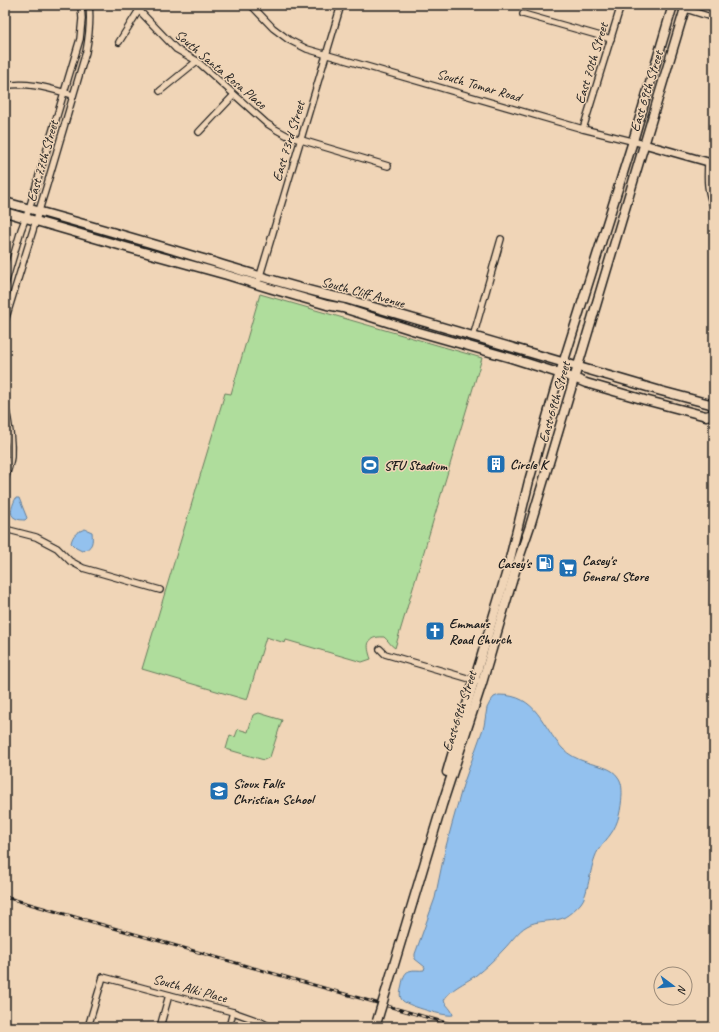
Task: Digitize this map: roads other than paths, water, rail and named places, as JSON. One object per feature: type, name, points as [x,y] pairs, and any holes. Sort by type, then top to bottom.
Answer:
[{"type":"main road","name":"East 69th Street","points":[[478,682],[529,481],[553,396],[633,142],[673,5]]},
{"type":"main road","name":"East 69th Street","points":[[376,1024],[442,804],[448,769],[530,526],[549,465],[685,7]]},
{"type":"main road","name":"South Cliff Avenue","points":[[5,202],[710,404],[714,407]]},
{"type":"main road","name":"South Cliff Avenue","points":[[5,212],[327,305],[343,308],[412,330],[495,353],[586,383],[706,416],[714,414]]},
{"type":"street","name":"East 77th Street","points":[[5,285],[80,39],[82,19],[81,5]]},
{"type":"street","name":"East 77th Street","points":[[5,321],[86,52],[90,18],[89,5]]},
{"type":"street","name":"South Santa Rosa Place","points":[[134,5],[176,49],[197,61],[266,123],[276,130],[288,136],[388,166]]},
{"type":"street","name":"South Tomar Road","points":[[251,5],[273,28],[289,40],[307,49],[711,163]]},
{"type":"street","name":"East 73rd Street","points":[[257,285],[341,5]]},
{"type":"street","name":"East 70th Street","points":[[583,128],[621,5]]},
{"type":"street","points":[[673,5],[685,7],[714,18]]},
{"type":"street","points":[[119,42],[139,10]]},
{"type":"street","points":[[523,14],[611,39]]},
{"type":"street","points":[[160,92],[197,61]]},
{"type":"street","points":[[5,86],[18,84],[34,85],[73,95]]},
{"type":"street","points":[[199,132],[234,95]]},
{"type":"street","points":[[711,163],[707,182],[714,208]]},
{"type":"street","points":[[473,336],[501,239]]},
{"type":"street","points":[[5,406],[9,424],[11,446],[11,458],[5,479]]},
{"type":"street","points":[[5,528],[36,537],[57,548],[70,561],[84,568],[160,590]]},
{"type":"street","points":[[380,649],[385,654],[478,682]]},
{"type":"street","name":"South Alki Place","points":[[88,1027],[103,977],[233,1012],[261,1022],[270,1027]]},
{"type":"street","points":[[160,1027],[169,995]]},
{"type":"street","points":[[229,1027],[233,1012]]},
{"type":"water","points":[[16,498],[19,498],[27,518],[25,520],[16,519],[11,512]]},
{"type":"water","points":[[85,529],[92,532],[92,544],[86,550],[82,551],[71,543],[76,534]]},
{"type":"water","points":[[499,695],[512,696],[531,706],[563,749],[571,755],[583,761],[612,771],[619,779],[622,786],[620,811],[613,830],[596,854],[585,894],[579,905],[565,917],[531,924],[524,928],[486,967],[454,989],[447,996],[444,1000],[453,1015],[449,1015],[412,1006],[403,1001],[400,995],[403,978],[406,973],[411,970],[424,970],[425,967],[415,959],[415,954],[435,898],[452,824],[463,785],[484,726],[487,708],[494,697]]},
{"type":"railway","points":[[5,897],[461,1027]]},
{"type":"place","name":"Circle K","points":[[496,464]]},
{"type":"place","name":"SFU Stadium","points":[[370,465]]},
{"type":"place","name":"Casey's","points":[[545,563]]},
{"type":"place","name":"Casey's General Store","points":[[568,568]]},
{"type":"place","name":"Emmaus Road Church","points":[[435,631]]},
{"type":"place","name":"Sioux Falls Christian School","points":[[219,791]]}]
